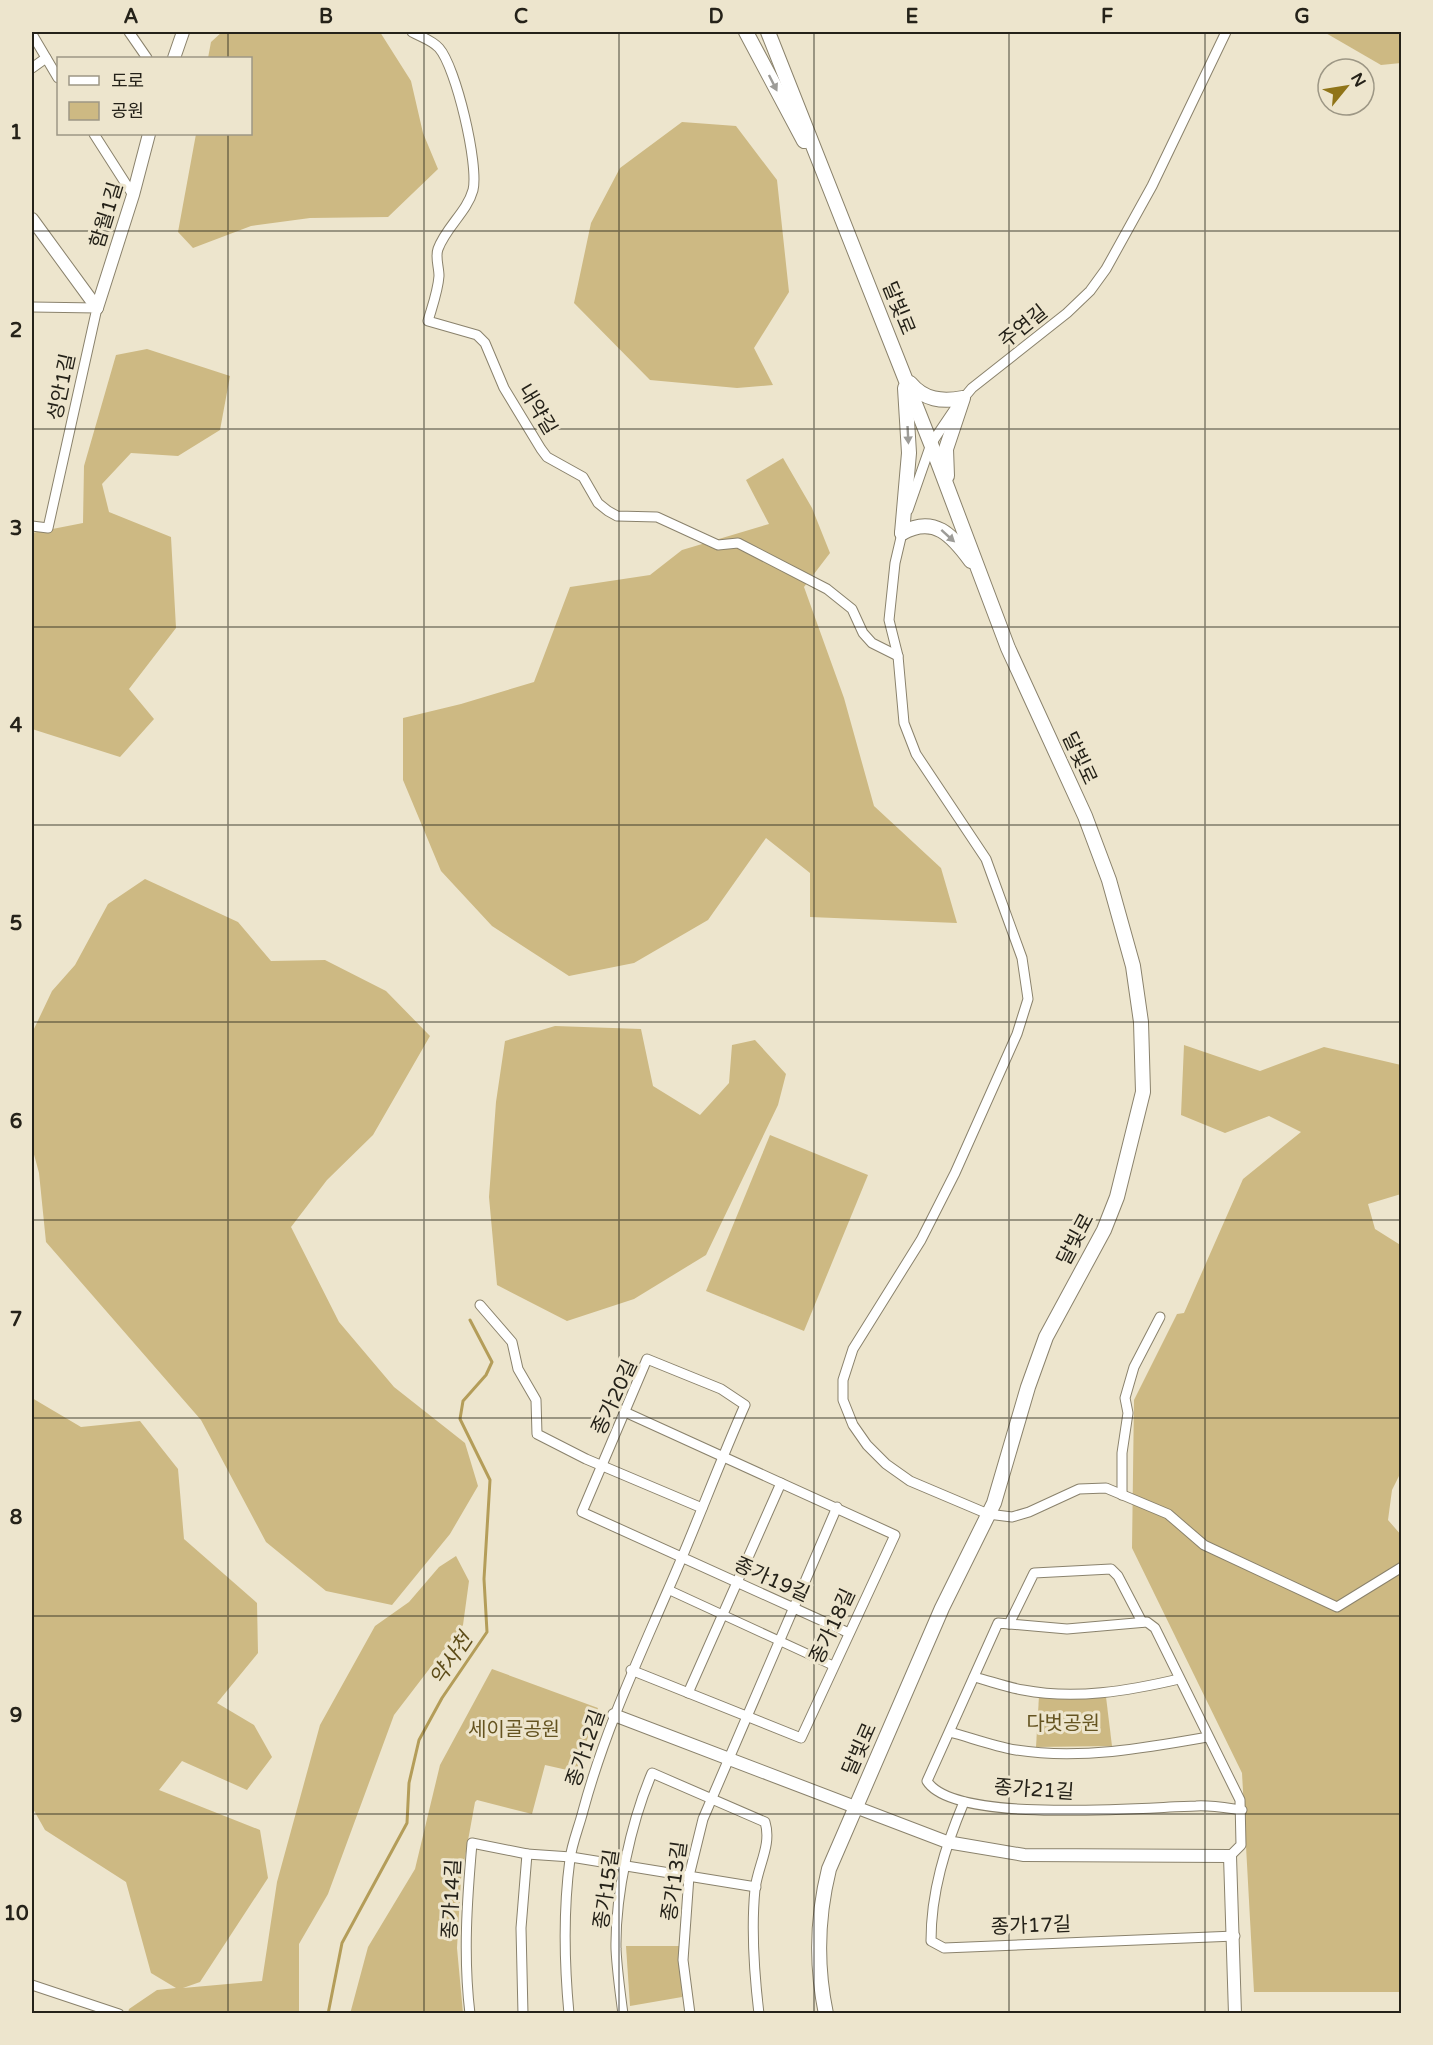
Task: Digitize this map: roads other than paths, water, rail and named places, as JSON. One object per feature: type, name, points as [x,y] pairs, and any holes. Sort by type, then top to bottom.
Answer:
[{"type":"main road","points":[[746,32],[790,116],[822,168]]},
{"type":"main road","name":"달빛로","points":[[768,32],[948,487],[1008,648],[1085,816],[1110,880],[1125,930],[1138,995],[1143,1092],[1117,1197],[1104,1230],[1070,1288],[1039,1354],[1000,1484],[988,1514],[942,1608],[854,1808],[830,1869],[822,1902],[819,1964],[826,2013]]},
{"type":"main road","points":[[904,376],[918,392],[944,402],[963,398]]},
{"type":"main road","points":[[902,533],[909,453],[904,376]]},
{"type":"main road","points":[[948,487],[946,449],[963,398]]},
{"type":"main road","points":[[902,533],[915,526],[938,527],[962,549],[981,575]]},
{"type":"street","points":[[129,32],[146,57]]},
{"type":"street","points":[[174,57],[183,32]]},
{"type":"street","name":"내약길","points":[[412,32],[431,41],[448,63],[474,171],[473,189],[468,202],[447,230],[437,251],[439,277],[428,321],[445,328],[477,335],[485,343],[504,388],[541,449],[548,457],[584,477],[598,503],[608,511],[617,516],[657,517],[718,545],[738,543],[804,576],[844,601],[852,609],[863,633],[872,643],[898,656]]},
{"type":"street","name":"주연길","points":[[898,656],[889,620],[895,563],[902,533],[931,444],[972,388],[1068,314],[1107,269],[1152,186],[1226,32]]},
{"type":"street","points":[[32,34],[57,76]]},
{"type":"street","points":[[32,68],[46,58]]},
{"type":"street","points":[[95,135],[133,195]]},
{"type":"street","name":"함월1길","points":[[97,308],[133,195],[149,135]]},
{"type":"street","points":[[32,219],[97,308]]},
{"type":"street","points":[[32,307],[97,308]]},
{"type":"street","name":"성안1길","points":[[32,526],[48,528],[97,308]]},
{"type":"street","points":[[898,656],[903,712],[910,740],[916,754],[986,859],[1022,958],[1028,999],[1017,1034],[955,1173],[921,1240],[853,1350],[843,1380],[843,1400],[853,1425],[867,1445],[886,1464],[910,1481],[988,1514],[1012,1516],[1029,1512],[1066,1494],[1094,1487],[1122,1495],[1168,1514],[1204,1545],[1337,1608],[1401,1567]]},
{"type":"street","name":"종가20길","points":[[480,1305],[512,1342],[518,1369],[536,1400],[537,1434],[556,1446],[603,1465]]},
{"type":"street","points":[[1122,1495],[1122,1453],[1128,1413],[1125,1398],[1134,1367],[1160,1317]]},
{"type":"street","name":"종가20길","points":[[681,1559],[582,1512],[627,1413],[647,1359],[721,1389],[745,1405],[722,1458]]},
{"type":"street","points":[[627,1413],[722,1458]]},
{"type":"street","name":"종가18길","points":[[631,1670],[801,1738],[895,1534],[722,1458]]},
{"type":"street","name":"종가12길","points":[[570,2013],[564,1938],[570,1857],[588,1792],[631,1670],[669,1590],[722,1458]]},
{"type":"street","points":[[603,1465],[702,1508]]},
{"type":"street","points":[[688,1693],[781,1483]]},
{"type":"street","points":[[746,1716],[837,1508]]},
{"type":"street","name":"종가19길","points":[[681,1559],[849,1633]]},
{"type":"street","points":[[614,1715],[947,1842],[1024,1855],[1230,1856],[1241,1845],[1240,1800],[1155,1628],[1144,1622],[1118,1576],[1111,1569],[1034,1573],[1009,1624],[1067,1629],[1144,1622]]},
{"type":"street","points":[[669,1590],[834,1666]]},
{"type":"street","name":"종가21길","points":[[1009,1624],[998,1623],[927,1781],[931,1788],[964,1802],[1035,1811],[1199,1806],[1242,1810]]},
{"type":"street","points":[[974,1677],[1023,1690],[1078,1694],[1127,1691],[1179,1679]]},
{"type":"street","name":"종가13길","points":[[690,2013],[683,1960],[689,1876],[703,1820],[746,1716]]},
{"type":"street","name":"종가21길","points":[[950,1732],[993,1745],[1058,1754],[1138,1749],[1208,1737]]},
{"type":"street","name":"종가15길","points":[[623,2013],[616,1948],[617,1923],[637,1807],[652,1773],[712,1799]]},
{"type":"street","points":[[712,1799],[765,1821],[769,1835],[756,1887],[753,1964],[759,2013]]},
{"type":"street","points":[[947,1842],[964,1802]]},
{"type":"street","name":"종가17길","points":[[947,1842],[931,1908],[931,1941],[944,1948],[1235,1936]]},
{"type":"street","name":"종가14길","points":[[470,2013],[466,1982],[466,1917],[472,1843],[527,1854],[626,1865],[756,1887]]},
{"type":"street","points":[[523,2013],[521,1928],[527,1854]]},
{"type":"street","points":[[1230,1856],[1235,1936],[1235,2013]]},
{"type":"street","points":[[32,1985],[119,2013]]},
{"type":"waterway","name":"약사천","points":[[328,2014],[342,1943],[407,1823],[409,1783],[419,1740],[442,1698],[487,1632],[484,1579],[490,1480],[460,1419],[463,1401],[486,1375],[492,1362],[470,1320]]},
{"type":"park label","name":"다벗공원","points":[[1063,1723]]},
{"type":"park label","name":"세이골공원","points":[[514,1729]]}]
